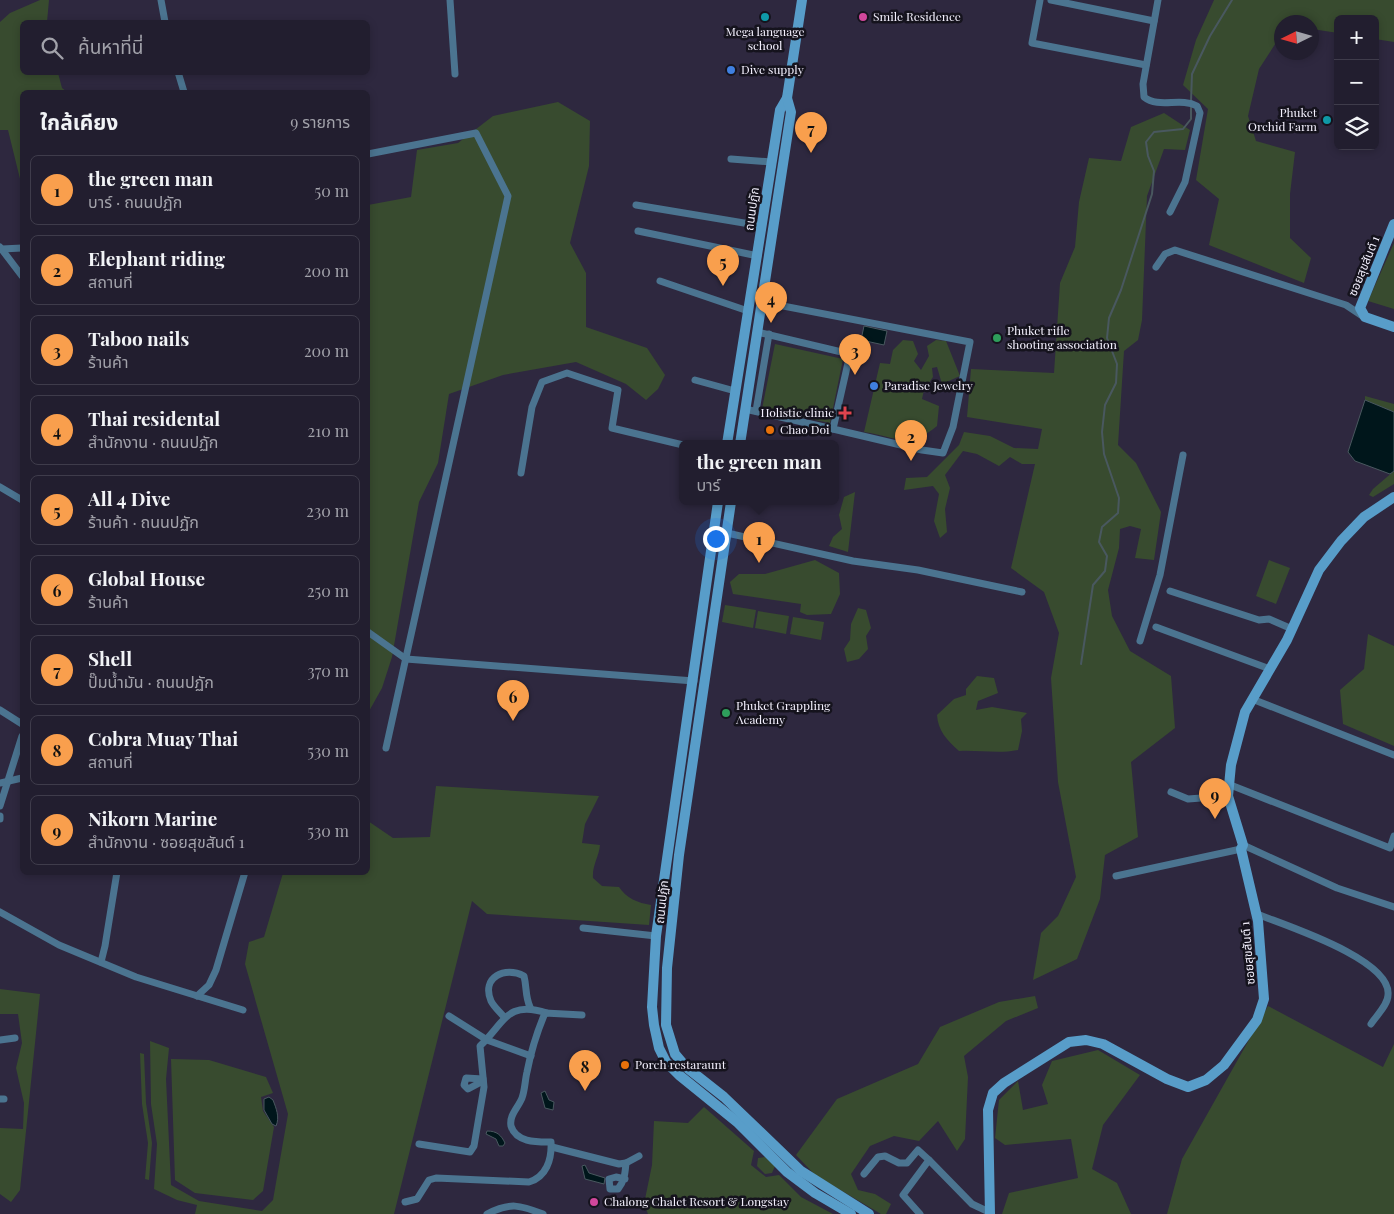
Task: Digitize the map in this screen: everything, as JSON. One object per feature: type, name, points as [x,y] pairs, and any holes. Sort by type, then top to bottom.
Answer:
[{"type":"main road","name":"ถนนปฏัก","points":[[728,440],[758,256],[771,162],[780,110],[787,98],[802,0]]},
{"type":"main road","name":"ถนนปฏัก","points":[[741,440],[791,112],[787,98]]},
{"type":"main road","name":"ซอยสุขสันต์ 1","points":[[1365,317],[1360,308],[1394,224]]},
{"type":"main road","points":[[1365,317],[1394,327]]},
{"type":"main road","name":"ซอยสุขสันต์ 1","points":[[991,1214],[991,1172],[987,1128],[988,1110],[993,1093],[1004,1083],[1069,1042],[1086,1040],[1103,1044],[1167,1080],[1188,1086],[1206,1080],[1224,1065],[1257,1020],[1263,1006],[1264,993],[1257,914],[1228,796],[1231,765],[1243,721],[1252,699],[1292,629],[1319,570],[1341,540],[1364,517],[1394,497]]},
{"type":"main road","name":"ถนนปฏัก","points":[[718,505],[694,681],[656,936],[652,1007],[659,1048],[666,1062],[679,1075],[737,1122],[787,1172],[815,1193],[851,1214]]},
{"type":"main road","name":"ถนนปฏัก","points":[[731,505],[680,855],[668,959],[665,996],[666,1025],[670,1043],[675,1054],[686,1066],[724,1097],[802,1171],[869,1214]]},
{"type":"main road","points":[[690,703],[702,704]]},
{"type":"main road","points":[[659,1048],[670,1043]]},
{"type":"street","points":[[161,0],[166,20]]},
{"type":"street","points":[[450,0],[455,74]]},
{"type":"street","points":[[1040,0],[1032,43],[1146,65]]},
{"type":"street","points":[[1051,0],[1154,21]]},
{"type":"street","points":[[1158,0],[1142,84],[1144,97],[1155,102],[1192,104],[1200,114],[1185,182],[1170,212]]},
{"type":"street","points":[[179,75],[183,90]]},
{"type":"street","points":[[370,154],[476,133],[508,196],[386,748]]},
{"type":"street","points":[[731,159],[771,162]]},
{"type":"street","points":[[636,204],[762,226]]},
{"type":"street","points":[[638,231],[758,256]]},
{"type":"street","points":[[1,248],[20,248]]},
{"type":"street","points":[[1,248],[20,273]]},
{"type":"street","points":[[1156,267],[1165,254],[1175,250],[1346,305],[1365,317]]},
{"type":"street","points":[[0,259],[9,259]]},
{"type":"street","points":[[660,281],[748,311]]},
{"type":"street","points":[[745,409],[922,450],[943,453],[953,427],[970,342],[762,302]]},
{"type":"street","points":[[757,332],[850,354],[833,429]]},
{"type":"street","points":[[756,412],[769,334]]},
{"type":"street","points":[[521,473],[532,407],[542,382],[567,373],[618,390],[612,428],[679,444]]},
{"type":"street","points":[[695,380],[735,391]]},
{"type":"street","points":[[1140,641],[1160,575],[1183,456]]},
{"type":"street","points":[[0,487],[20,499]]},
{"type":"street","points":[[727,533],[853,562],[918,570],[1022,592]]},
{"type":"street","points":[[1170,591],[1259,620],[1269,619],[1292,629]]},
{"type":"street","points":[[1156,627],[1270,669]]},
{"type":"street","points":[[370,633],[406,659],[694,681]]},
{"type":"street","points":[[1252,699],[1394,755]]},
{"type":"street","points":[[0,710],[20,723]]},
{"type":"street","points":[[0,806],[4,783],[20,741]]},
{"type":"street","points":[[4,783],[20,779]]},
{"type":"street","points":[[1228,784],[1390,848],[1394,836]]},
{"type":"street","points":[[1171,792],[1188,799],[1228,796]]},
{"type":"street","points":[[1116,876],[1242,847],[1337,888],[1394,907]]},
{"type":"street","points":[[101,962],[106,946],[117,875]]},
{"type":"street","points":[[197,996],[209,986],[216,970],[244,875]]},
{"type":"street","points":[[0,912],[59,945],[155,984],[243,1010]]},
{"type":"street","points":[[1257,914],[1322,940],[1364,960],[1371,966],[1386,984],[1389,995],[1371,1024]]},
{"type":"street","points":[[583,928],[656,936]]},
{"type":"street","points":[[504,1017],[492,1002],[490,985],[495,976],[504,971],[516,972],[524,976],[527,986],[525,997],[530,1007]]},
{"type":"street","points":[[419,1144],[470,1152],[474,1146],[483,1080],[480,1046],[487,1040],[504,1017],[516,1009],[530,1007],[547,1013],[582,1015]]},
{"type":"street","points":[[405,1202],[417,1199],[429,1180],[436,1178],[529,1182],[538,1179],[546,1170],[552,1148],[551,1142],[537,1142],[522,1138],[515,1133],[511,1126],[513,1112],[522,1099],[536,1034],[545,1013],[547,1013]]},
{"type":"street","points":[[449,1016],[487,1040],[530,1056]]},
{"type":"street","points":[[0,1040],[15,1038]]},
{"type":"street","points":[[552,1148],[600,1161],[626,1163],[639,1156]]},
{"type":"street","points":[[864,1174],[878,1157],[885,1156],[899,1163],[907,1163],[918,1150],[972,1204],[991,1214]]},
{"type":"street","points":[[920,1214],[903,1195],[929,1160]]},
{"type":"street","points":[[625,1179],[626,1163]]},
{"type":"street","points":[[487,1214],[500,1207],[519,1205],[543,1214]]},
{"type":"green space","points":[[40,0],[49,0],[47,20],[20,20],[20,75],[59,75],[62,88],[64,90],[20,90],[20,179],[8,130],[0,130],[0,22],[10,13]]},
{"type":"green space","points":[[1214,0],[1394,0],[1394,42],[1379,40],[1379,15],[1334,15],[1334,32],[1319,30],[1319,15],[1274,15],[1274,46],[1259,69],[1248,116],[1256,141],[1295,152],[1290,194],[1290,238],[1311,258],[1304,283],[1209,245],[1219,199],[1196,180],[1208,109],[1183,85],[1196,40]]},
{"type":"green space","points":[[558,102],[590,121],[589,166],[570,243],[586,273],[586,327],[647,348],[665,375],[658,389],[646,400],[626,384],[576,362],[503,375],[449,394],[438,463],[419,502],[392,657],[382,688],[370,709],[370,205],[411,197],[417,150],[458,143],[493,116]]},
{"type":"green space","points":[[1164,113],[1190,130],[1185,150],[1164,149],[1147,196],[1142,320],[1138,340],[1124,351],[1118,445],[1136,463],[1161,512],[1154,560],[1135,558],[1141,529],[1130,526],[1120,529],[1119,548],[1108,590],[1112,616],[1130,651],[1171,676],[1175,728],[1131,762],[1138,837],[1105,855],[1100,899],[1077,959],[1033,980],[1041,933],[1058,916],[1076,877],[1058,782],[1051,678],[1059,633],[1044,592],[1011,568],[1035,464],[1022,464],[1010,457],[999,466],[977,454],[963,451],[945,475],[950,488],[945,509],[947,532],[940,538],[934,521],[939,494],[933,486],[904,490],[906,478],[927,477],[959,445],[964,432],[990,436],[1014,448],[1038,449],[1042,429],[967,417],[971,369],[1054,373],[1060,283],[1075,247],[1079,202],[1089,158],[1121,161],[1131,127]]},
{"type":"green space","points":[[1394,243],[1394,309],[1368,301]]},
{"type":"green space","points":[[903,340],[913,341],[918,354],[914,361],[921,370],[929,356],[927,346],[936,340],[946,341],[960,376],[942,384],[937,367],[932,368],[933,377],[924,390],[922,399],[939,406],[937,426],[927,433],[919,437],[902,439],[864,432],[880,363],[890,364],[893,350]]},
{"type":"green space","points":[[775,344],[843,359],[830,423],[762,409]]},
{"type":"green space","points":[[1365,396],[1394,404],[1394,412],[1365,400]]},
{"type":"green space","points":[[1394,471],[1394,484],[1373,497],[1369,495],[1373,489]]},
{"type":"green space","points":[[855,492],[848,552],[829,546],[833,537],[842,529],[839,515],[844,497]]},
{"type":"green space","points":[[815,560],[839,573],[840,594],[831,614],[807,615],[800,612],[801,604],[733,594],[730,582],[739,574],[765,574]]},
{"type":"green space","points":[[1269,560],[1290,568],[1276,604],[1256,596]]},
{"type":"green space","points":[[725,605],[756,610],[753,628],[722,622]]},
{"type":"green space","points":[[858,608],[866,610],[871,628],[866,636],[868,649],[859,659],[847,662],[844,649],[850,640],[851,624]]},
{"type":"green space","points":[[758,611],[789,616],[786,634],[755,628]]},
{"type":"green space","points":[[793,617],[824,622],[821,640],[790,634]]},
{"type":"green space","points":[[1368,634],[1394,646],[1394,746],[1343,724],[1340,690],[1364,669]]},
{"type":"green space","points":[[977,676],[994,678],[998,693],[978,701],[976,710],[992,707],[1027,713],[1021,719],[1022,731],[1018,750],[1004,752],[959,751],[941,731],[937,715],[954,699],[966,695],[966,689]]},
{"type":"green space","points":[[436,786],[599,796],[585,824],[582,843],[600,845],[593,878],[602,886],[619,887],[633,899],[651,905],[649,925],[487,914],[472,901],[394,1214],[195,1214],[197,1205],[177,1200],[154,1189],[157,1144],[151,1104],[150,1041],[169,1048],[166,1079],[171,1185],[199,1201],[262,1211],[273,1200],[288,1114],[245,964],[249,942],[264,937],[282,875],[370,875],[370,822],[393,838],[430,837]]},
{"type":"green space","points":[[0,989],[40,994],[20,1190],[11,1202],[0,1194],[0,1128],[23,1129],[24,1103],[16,1068],[22,1043],[18,1014],[0,1014]]},
{"type":"green space","points":[[1035,996],[1038,1008],[1006,1021],[964,1056],[968,1077],[965,1139],[957,1151],[938,1121],[919,1141],[894,1136],[870,1146],[851,1174],[858,1190],[875,1194],[891,1204],[886,1214],[881,1214],[815,1175],[796,1155],[837,1099],[918,1064],[940,1027],[999,1002]]},
{"type":"green space","points":[[1268,1006],[1383,1067],[1394,1044],[1394,1214],[1167,1214],[1182,1159]]},
{"type":"green space","points":[[1098,1050],[1140,1075],[1103,1125],[1092,1169],[1117,1183],[1131,1214],[1002,1214],[1009,1193],[1078,1178],[1071,1139],[1005,1145],[995,1138],[999,1100],[1018,1081],[1023,1110],[1048,1104],[1042,1085],[1052,1061]]},
{"type":"green space","points":[[140,1053],[144,1054],[146,1103],[152,1143],[149,1180],[145,1179],[148,1143],[142,1104]]},
{"type":"green space","points":[[171,1059],[209,1060],[266,1077],[273,1093],[261,1097],[263,1111],[274,1127],[263,1191],[253,1200],[195,1193],[175,1180]]},
{"type":"green space","points":[[704,1107],[754,1151],[751,1165],[766,1177],[779,1175],[801,1197],[833,1214],[648,1214],[644,1204],[652,1165],[654,1121],[688,1123]]},
{"type":"green space","points":[[765,1157],[775,1166],[772,1173],[765,1174],[757,1166],[758,1158]]},
{"type":"water","points":[[864,326],[887,331],[884,345],[861,340]]},
{"type":"water","points":[[1365,400],[1394,412],[1394,471],[1390,474],[1355,461],[1348,452]]},
{"type":"water","points":[[545,1091],[549,1100],[554,1102],[553,1110],[545,1108],[541,1093]]},
{"type":"water","points":[[269,1097],[273,1100],[277,1113],[276,1126],[272,1124],[264,1110],[264,1099]]},
{"type":"water","points":[[487,1131],[500,1136],[505,1143],[503,1146],[499,1146],[496,1139],[486,1134]]},
{"type":"water","points":[[585,1165],[589,1173],[605,1178],[604,1184],[585,1179],[582,1166]]},
{"type":"waterway","points":[[1191,101],[1192,74],[1210,36],[1232,0]]},
{"type":"waterway","points":[[1081,664],[1093,585],[1105,571],[1107,556],[1099,542],[1102,527],[1118,513],[1119,498],[1104,454],[1102,432],[1105,405],[1116,383],[1117,364],[1107,338],[1109,318],[1121,290],[1152,194],[1154,171],[1148,156],[1146,142],[1154,132],[1183,129],[1191,119],[1191,106]]},
{"type":"place","name":"Mega language school","points":[[765,17]]},
{"type":"place","name":"Smile Residence","points":[[863,17]]},
{"type":"place","name":"Dive supply","points":[[731,70]]},
{"type":"place","name":"Phuket Orchid Farm","points":[[1327,120]]},
{"type":"place","name":"Shell","points":[[811,153]]},
{"type":"place","name":"All 4 Dive","points":[[723,286]]},
{"type":"place","name":"Thai residental","points":[[771,323]]},
{"type":"place","name":"Phuket rifle shooting association","points":[[997,338]]},
{"type":"place","name":"Taboo nails","points":[[855,375]]},
{"type":"place","name":"Paradise Jewelry","points":[[874,386]]},
{"type":"place","name":"Holistic clinic","points":[[845,413]]},
{"type":"place","name":"Chao Doi","points":[[770,430]]},
{"type":"place","name":"Elephant riding","points":[[911,461]]},
{"type":"place","name":"the green man","points":[[759,563]]},
{"type":"place","name":"Phuket Grappling Academy","points":[[726,713]]},
{"type":"place","name":"Global House","points":[[513,721]]},
{"type":"place","name":"Nikorn Marine","points":[[1215,819]]},
{"type":"place","name":"Porch restaraunt","points":[[625,1065]]},
{"type":"place","name":"Cobra Muay Thai","points":[[585,1091]]},
{"type":"place","name":"Chalong Chalet Resort & Longstay","points":[[594,1202]]}]
